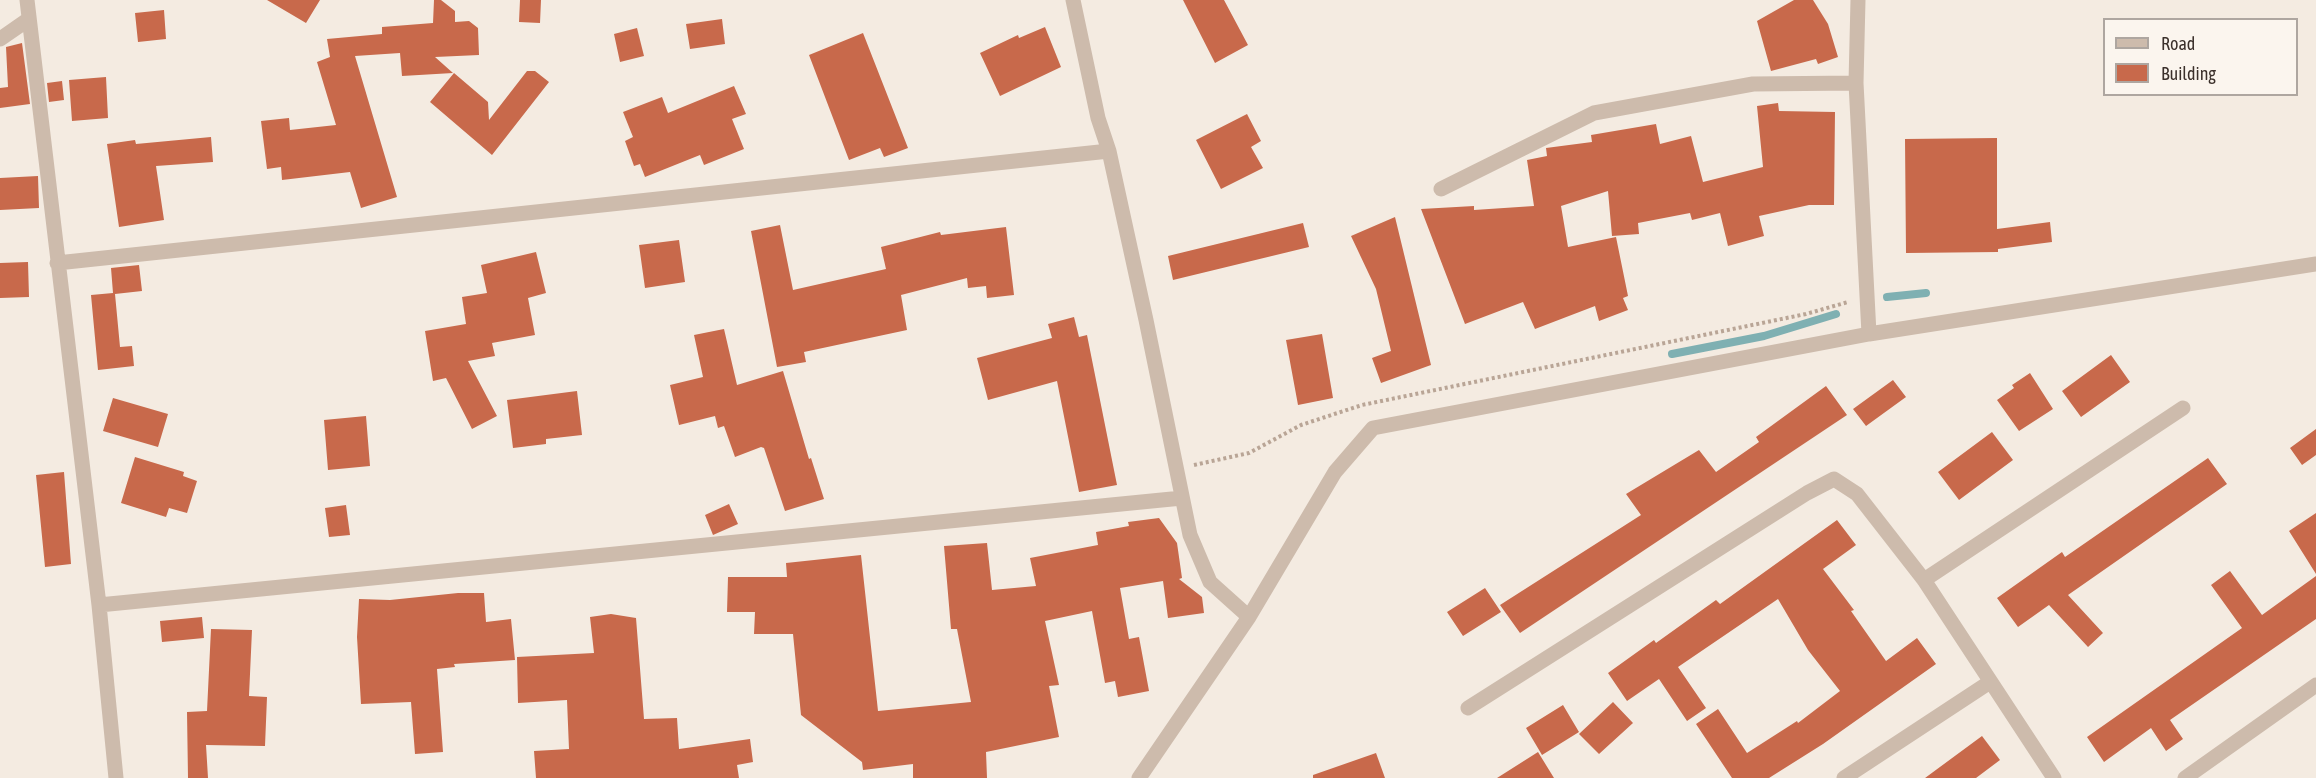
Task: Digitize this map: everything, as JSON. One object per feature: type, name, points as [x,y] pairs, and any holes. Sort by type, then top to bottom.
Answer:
[{"type":"street","points":[[27,0],[99,605],[116,778]]},
{"type":"street","points":[[1073,0],[1098,118],[1109,151],[1190,536],[1210,582],[1249,617]]},
{"type":"street","points":[[1858,0],[1856,83],[1869,334]]},
{"type":"street","points":[[0,39],[29,19]]},
{"type":"street","points":[[1441,189],[1594,112],[1753,84],[1856,83]]},
{"type":"street","points":[[57,263],[1109,151]]},
{"type":"street","points":[[1139,778],[1249,617],[1335,472],[1373,428],[1869,334],[2316,264]]},
{"type":"street","points":[[1924,580],[2183,408]]},
{"type":"street","points":[[1468,708],[1807,493],[1834,479],[1857,494],[1924,580],[2054,778]]},
{"type":"street","points":[[99,605],[1182,498]]},
{"type":"street","points":[[1844,778],[1990,682]]},
{"type":"street","points":[[2186,778],[2316,685]]},
{"type":"building","points":[[267,0],[320,0],[306,23]]},
{"type":"building","points":[[434,0],[441,0],[455,11],[455,22],[469,21],[478,28],[479,55],[435,57],[453,73],[402,76],[400,53],[355,56],[397,197],[361,208],[350,172],[282,180],[281,167],[267,169],[261,121],[289,118],[290,130],[336,125],[317,62],[330,57],[327,39],[382,34],[382,27],[433,23]]},
{"type":"building","points":[[520,0],[541,0],[540,23],[519,22]]},
{"type":"building","points":[[1183,0],[1224,0],[1248,45],[1215,63]]},
{"type":"building","points":[[1794,0],[1813,0],[1828,24],[1838,57],[1818,64],[1816,59],[1771,71],[1757,21]]},
{"type":"building","points":[[164,10],[166,39],[138,42],[135,13]]},
{"type":"building","points":[[722,19],[725,44],[690,49],[686,24]]},
{"type":"building","points":[[1045,27],[1061,67],[1000,96],[980,53],[1018,35],[1019,38]]},
{"type":"building","points":[[637,28],[644,56],[620,62],[614,34]]},
{"type":"building","points":[[863,33],[908,148],[884,157],[880,148],[849,160],[809,55]]},
{"type":"building","points":[[22,43],[30,104],[0,108],[0,88],[8,87],[6,47]]},
{"type":"building","points":[[527,71],[535,71],[549,82],[492,155],[430,102],[454,73],[488,102],[489,120]]},
{"type":"building","points":[[106,77],[108,118],[72,121],[69,80]]},
{"type":"building","points":[[62,81],[64,100],[49,102],[47,83]]},
{"type":"building","points":[[734,86],[746,114],[732,119],[744,149],[704,165],[700,155],[645,177],[640,164],[634,166],[625,141],[633,137],[623,112],[662,97],[668,113]]},
{"type":"building","points":[[1778,103],[1779,111],[1835,112],[1834,205],[1809,205],[1759,216],[1764,236],[1728,246],[1720,213],[1692,220],[1690,213],[1638,223],[1639,234],[1612,236],[1608,191],[1561,206],[1568,247],[1616,237],[1628,296],[1623,298],[1628,310],[1599,321],[1595,306],[1535,329],[1523,302],[1465,324],[1421,209],[1474,206],[1474,210],[1534,206],[1527,160],[1547,156],[1546,148],[1592,142],[1591,135],[1656,124],[1660,144],[1691,136],[1703,182],[1763,167],[1757,106]]},
{"type":"building","points":[[1247,114],[1261,141],[1251,147],[1263,168],[1221,189],[1196,140]]},
{"type":"building","points":[[211,137],[213,162],[156,166],[164,220],[119,227],[107,144],[135,140],[136,144]]},
{"type":"building","points":[[1997,138],[1997,229],[2050,222],[2052,242],[1998,249],[1998,252],[1906,253],[1905,139]]},
{"type":"building","points":[[38,176],[39,208],[0,210],[0,178]]},
{"type":"building","points":[[1395,217],[1431,365],[1381,383],[1372,358],[1391,351],[1376,289],[1351,236]]},
{"type":"building","points":[[1303,223],[1309,247],[1173,280],[1168,256]]},
{"type":"building","points":[[780,225],[793,290],[886,269],[881,247],[940,232],[941,235],[1006,227],[1014,295],[987,298],[986,286],[968,288],[967,278],[901,295],[907,330],[804,352],[806,362],[777,367],[751,231]]},
{"type":"building","points":[[679,240],[685,282],[645,288],[639,245]]},
{"type":"building","points":[[536,252],[546,293],[528,298],[535,335],[492,343],[495,356],[468,361],[497,416],[472,429],[446,378],[433,381],[425,331],[466,324],[462,297],[487,293],[481,265]]},
{"type":"building","points":[[28,262],[29,297],[0,298],[0,263]]},
{"type":"building","points":[[139,265],[142,291],[115,294],[120,347],[132,346],[134,366],[98,370],[91,295],[113,293],[111,268]]},
{"type":"building","points":[[1074,317],[1079,337],[1087,335],[1117,485],[1079,492],[1057,381],[988,400],[977,358],[1052,338],[1048,324]]},
{"type":"building","points":[[724,329],[737,385],[783,371],[809,459],[811,458],[824,499],[785,511],[764,448],[761,447],[735,457],[724,426],[718,428],[715,416],[679,425],[670,385],[703,377],[694,335]]},
{"type":"building","points":[[1322,334],[1333,398],[1298,405],[1286,340]]},
{"type":"building","points":[[2111,355],[2130,382],[2081,417],[2062,391]]},
{"type":"building","points":[[2030,373],[2053,409],[2019,431],[1997,400],[2014,388],[2012,385]]},
{"type":"building","points":[[1893,380],[1906,397],[1866,426],[1853,409]]},
{"type":"building","points":[[1826,386],[1847,415],[1520,633],[1500,605],[1641,515],[1626,494],[1699,450],[1716,472],[1759,442],[1756,437]]},
{"type":"building","points":[[577,391],[582,435],[546,439],[546,444],[513,448],[507,400]]},
{"type":"building","points":[[113,398],[168,414],[158,447],[103,431]]},
{"type":"building","points":[[366,416],[370,466],[328,470],[324,420]]},
{"type":"building","points":[[2316,429],[2316,455],[2302,465],[2290,448]]},
{"type":"building","points":[[1992,432],[2013,460],[1959,500],[1938,472]]},
{"type":"building","points":[[135,457],[184,472],[183,476],[197,481],[187,513],[169,508],[166,517],[121,503]]},
{"type":"building","points":[[2208,458],[2227,484],[2068,595],[2103,633],[2088,647],[2049,605],[2018,627],[1997,598],[2062,552],[2065,557]]},
{"type":"building","points":[[64,472],[71,564],[45,567],[36,475]]},
{"type":"building","points":[[729,504],[738,524],[713,535],[705,515]]},
{"type":"building","points":[[346,505],[350,535],[329,537],[325,508]]},
{"type":"building","points":[[2316,513],[2316,574],[2289,531]]},
{"type":"building","points":[[1159,518],[1177,543],[1182,578],[1179,579],[1202,597],[1204,613],[1168,618],[1163,581],[1120,588],[1129,639],[1139,637],[1149,691],[1118,697],[1115,681],[1105,683],[1092,611],[1045,621],[1059,685],[1049,686],[1059,737],[986,752],[987,778],[913,778],[913,764],[863,770],[862,762],[801,715],[793,634],[754,634],[755,612],[727,612],[728,577],[787,577],[786,563],[861,555],[878,711],[971,702],[957,629],[951,629],[944,546],[987,543],[992,590],[1036,586],[1030,558],[1098,545],[1096,532],[1129,526],[1128,522]]},
{"type":"building","points":[[1837,520],[1856,545],[1823,569],[1854,610],[1851,611],[1886,661],[1917,638],[1936,664],[1823,744],[1769,778],[1732,778],[1696,724],[1718,709],[1747,753],[1797,721],[1798,723],[1840,691],[1808,650],[1778,599],[1678,667],[1706,708],[1687,721],[1659,679],[1627,701],[1608,673],[1654,640],[1656,643],[1716,600],[1720,604]]},
{"type":"building","points":[[2230,571],[2262,615],[2316,576],[2316,619],[2170,720],[2183,739],[2166,751],[2151,728],[2104,762],[2087,737],[2242,628],[2211,585]]},
{"type":"building","points":[[1485,588],[1501,612],[1463,636],[1447,612]]},
{"type":"building","points":[[458,593],[484,593],[486,622],[511,619],[515,660],[454,664],[455,667],[437,669],[443,752],[415,754],[411,702],[361,704],[357,637],[359,599],[390,600]]},
{"type":"building","points":[[611,614],[636,618],[644,719],[677,718],[679,749],[750,739],[753,762],[737,765],[739,778],[536,778],[534,751],[569,749],[567,700],[518,703],[517,657],[594,653],[590,617]]},
{"type":"building","points":[[202,617],[204,638],[162,642],[160,621]]},
{"type":"building","points":[[211,629],[252,630],[249,696],[267,697],[265,746],[206,745],[208,778],[188,778],[187,712],[207,711]]},
{"type":"building","points":[[1613,702],[1633,723],[1599,754],[1579,734]]},
{"type":"building","points":[[1563,705],[1579,732],[1542,755],[1526,728]]},
{"type":"building","points":[[1982,736],[2000,760],[1976,778],[1925,778]]},
{"type":"building","points":[[1538,752],[1554,778],[1497,778]]},
{"type":"building","points":[[1376,753],[1385,778],[1313,778],[1313,775]]},
{"type":"waterway","points":[[1887,297],[1926,293]]},
{"type":"waterway","points":[[1672,354],[1764,336],[1836,314]]}]
